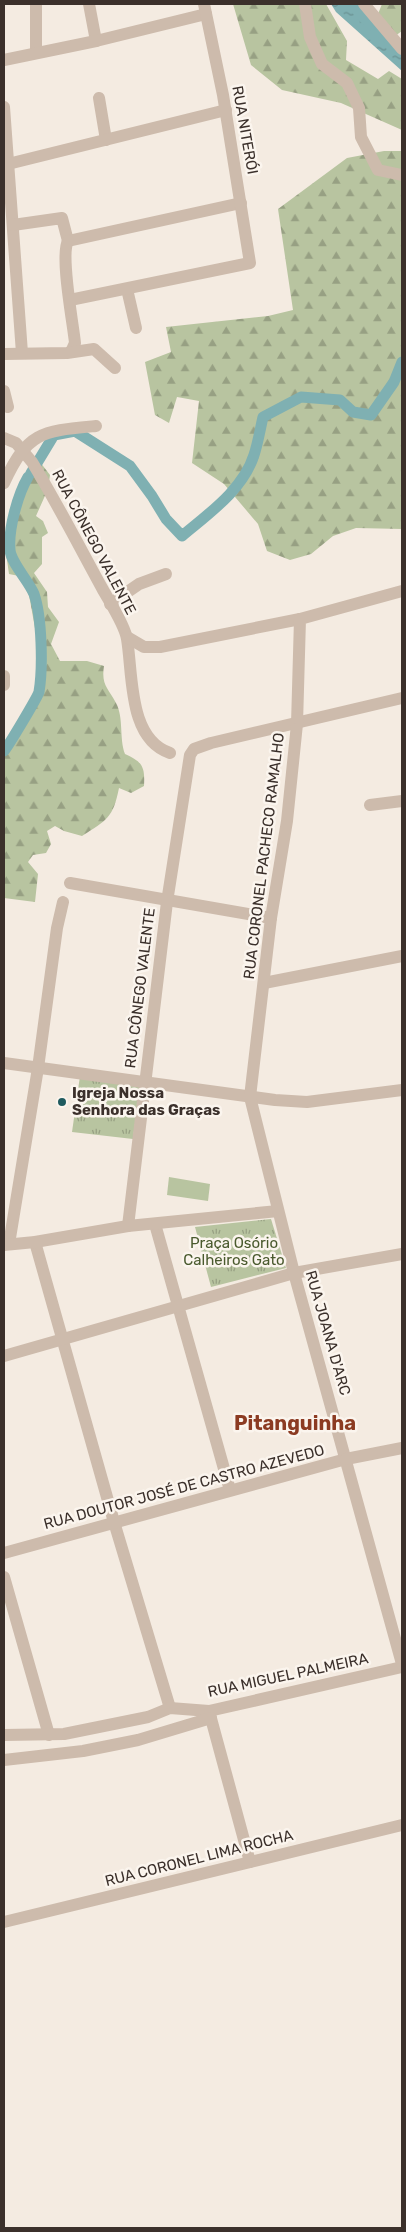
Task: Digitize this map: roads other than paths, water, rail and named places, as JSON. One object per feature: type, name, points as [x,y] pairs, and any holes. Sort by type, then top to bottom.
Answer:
[{"type":"street","points":[[36,4],[36,53]]},
{"type":"street","points":[[89,4],[96,41]]},
{"type":"street","points":[[305,4],[310,38],[322,64],[347,83],[359,108],[361,137],[378,170],[402,175]]},
{"type":"street","points":[[364,4],[402,50]]},
{"type":"street","points":[[4,60],[96,41],[205,9]]},
{"type":"street","name":"RUA NITERÓI","points":[[127,289],[250,263],[226,110],[205,9]]},
{"type":"street","points":[[99,98],[106,140]]},
{"type":"street","points":[[4,107],[22,354]]},
{"type":"street","points":[[8,164],[226,110]]},
{"type":"street","points":[[68,241],[241,204]]},
{"type":"street","points":[[13,225],[62,218],[68,241],[65,248],[65,260],[75,343],[71,352]]},
{"type":"street","points":[[70,300],[127,289],[136,328]]},
{"type":"street","points":[[4,354],[71,352],[94,349],[115,368]]},
{"type":"street","points":[[4,390],[8,407]]},
{"type":"street","points":[[4,483],[24,450],[35,437],[44,433],[96,426]]},
{"type":"street","points":[[4,438],[24,450]]},
{"type":"street","name":"RUA CÔNEGO VALENTE","points":[[24,450],[46,485],[127,638]]},
{"type":"street","points":[[110,604],[139,584],[166,574]]},
{"type":"street","points":[[127,638],[144,647],[160,647],[300,619],[402,591]]},
{"type":"street","name":"RUA CORONEL PACHECO RAMALHO","points":[[250,1097],[270,918],[287,821],[297,724],[300,619]]},
{"type":"street","points":[[127,638],[133,694],[145,734],[152,744],[170,752]]},
{"type":"street","points":[[4,676],[4,685]]},
{"type":"street","points":[[297,724],[402,698]]},
{"type":"street","name":"RUA CÔNEGO VALENTE","points":[[128,1226],[167,902],[190,756],[194,749],[201,746],[297,724]]},
{"type":"street","points":[[370,805],[402,801]]},
{"type":"street","points":[[70,883],[167,902],[270,918]]},
{"type":"street","points":[[62,902],[38,1068],[6,1244],[34,1242],[128,1226],[278,1210]]},
{"type":"street","points":[[264,983],[402,956]]},
{"type":"street","points":[[4,1063],[250,1097],[307,1102],[402,1090]]},
{"type":"street","name":"RUA JOANA D'ARC","points":[[250,1097],[294,1273],[402,1665]]},
{"type":"street","points":[[155,1224],[230,1490]]},
{"type":"street","points":[[34,1242],[114,1522],[170,1708]]},
{"type":"street","points":[[4,1356],[294,1273],[402,1254]]},
{"type":"street","name":"RUA DOUTOR JOSÉ DE CASTRO AZEVEDO","points":[[4,1553],[346,1459],[402,1448]]},
{"type":"street","points":[[4,1577],[49,1735]]},
{"type":"street","name":"RUA MIGUEL PALMEIRA","points":[[4,1760],[83,1751],[138,1740],[210,1714],[402,1665]]},
{"type":"street","name":"RUA MIGUEL PALMEIRA","points":[[4,1735],[64,1734],[148,1717],[170,1708],[210,1714]]},
{"type":"street","points":[[210,1714],[250,1862]]},
{"type":"street","name":"RUA CORONEL LIMA ROCHA","points":[[4,1922],[402,1825]]},
{"type":"water","points":[[331,4],[352,4],[362,16],[402,52],[402,71],[336,12]]},
{"type":"waterway","points":[[352,4],[362,16],[388,38]]},
{"type":"waterway","points":[[31,473],[54,435],[75,431],[130,466],[166,519],[182,536],[224,500],[242,479],[254,455],[263,417],[301,397],[340,400],[353,412],[371,415],[394,382],[402,362]]},
{"type":"waterway","points":[[4,751],[37,696],[40,682],[41,643],[37,604],[32,589],[13,561],[10,550],[15,512],[28,477]]},
{"type":"place","name":"Igreja Nossa Senhora das Graças","points":[[62,1102]]},
{"type":"district","name":"Pitanguinha","points":[[295,1423]]},
{"type":"park label","name":"Praça Osório Calheiros Gato","points":[[234,1252]]}]
